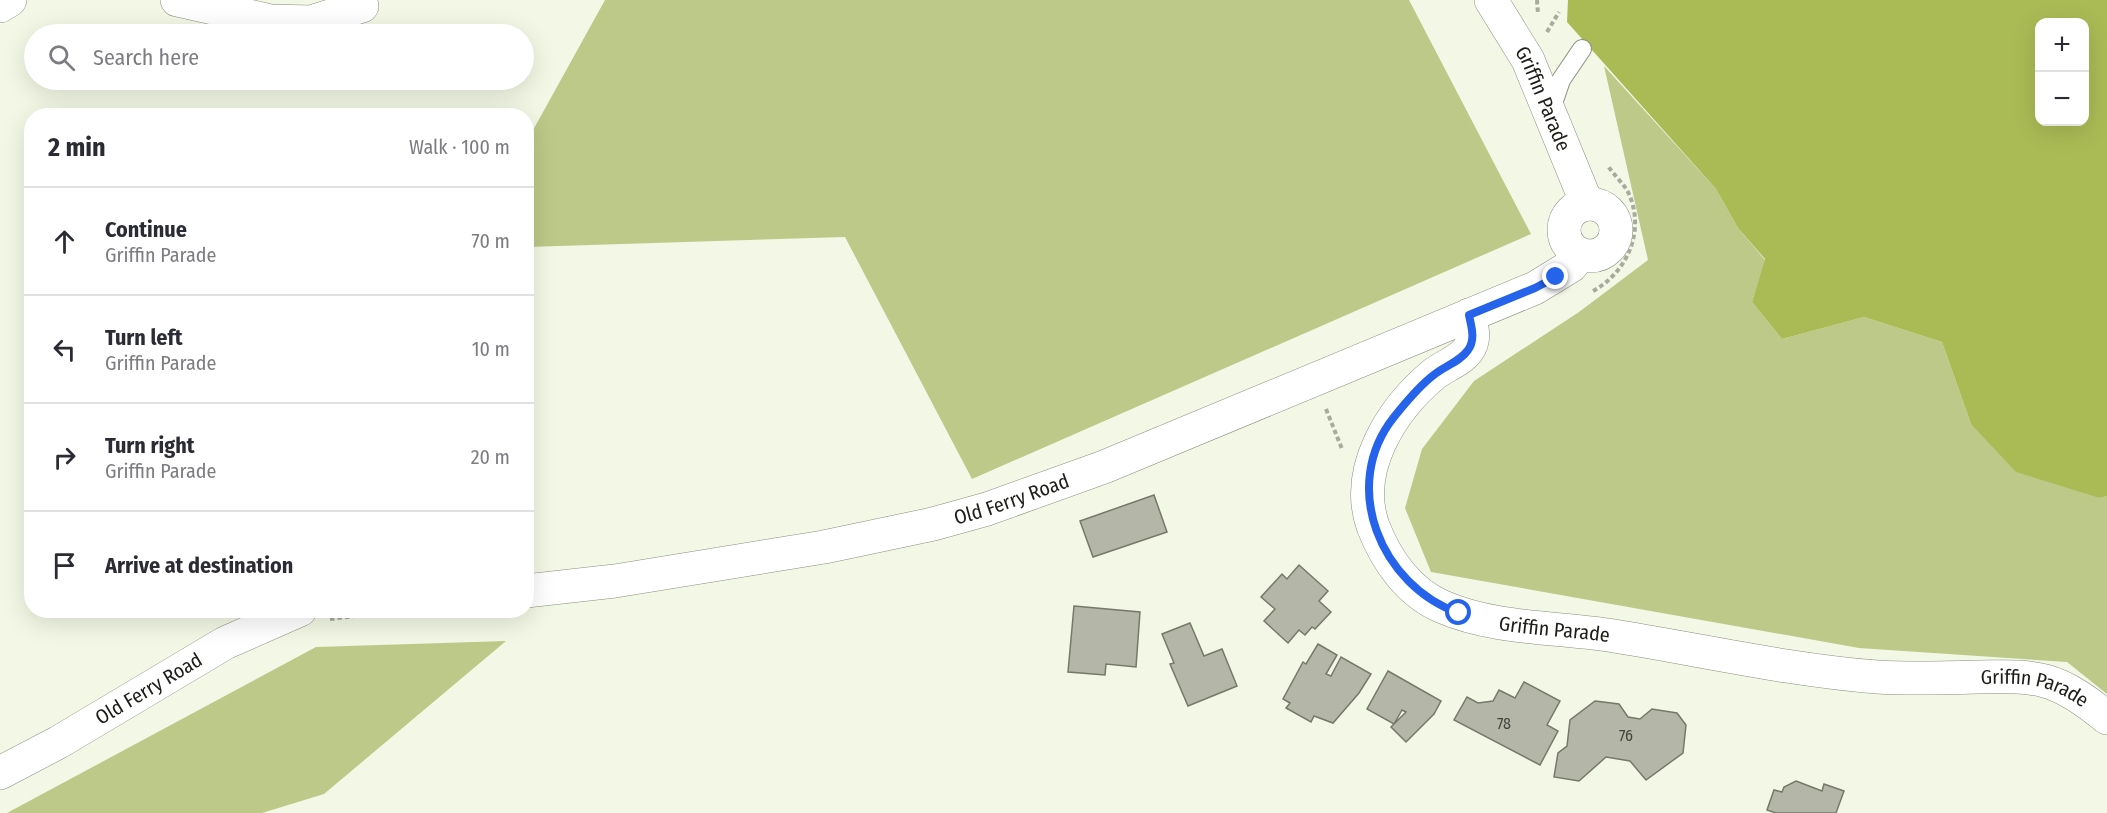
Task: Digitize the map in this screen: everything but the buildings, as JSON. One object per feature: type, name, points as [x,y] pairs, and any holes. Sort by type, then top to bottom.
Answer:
[{"type":"street","points":[[0,6],[10,0]]},
{"type":"street","points":[[177,0],[271,21],[311,22],[362,6]]},
{"type":"street","name":"Griffin Parade","points":[[1491,0],[1528,60],[1587,204],[1604,208],[1610,214],[1616,230],[1610,245],[1604,251],[1597,255],[1580,254],[1571,266],[1535,288],[1469,315],[1473,335],[1468,350],[1434,374],[1393,418],[1381,439],[1371,468],[1369,495],[1372,523],[1389,559],[1401,575],[1423,596],[1441,607],[1459,613],[1504,622],[1606,635],[1857,675],[1907,679],[2016,677],[2045,681],[2074,693],[2107,718]]},
{"type":"street","name":"Old Ferry Road","points":[[534,590],[615,581],[817,549],[933,524],[987,509],[1115,463],[1469,315]]},
{"type":"street","name":"Old Ferry Road","points":[[0,773],[59,742],[225,643],[282,618]]},
{"type":"lane","points":[[1550,113],[1554,94],[1582,49]]},
{"type":"path","points":[[1544,38],[1559,12]]},
{"type":"path","points":[[1324,404],[1341,441]]},
{"type":"shaded area","points":[[605,0],[1409,0],[1531,234],[972,479],[845,237],[534,247],[534,128]]},
{"type":"shaded area","points":[[1568,0],[2107,0],[2107,496],[2100,498],[2016,472],[1971,424],[1942,342],[1864,317],[1782,339],[1752,302],[1765,259],[1738,228],[1716,189],[1567,22]]},
{"type":"shaded area","points":[[1604,66],[1716,189],[1738,228],[1765,260],[1752,302],[1782,339],[1864,317],[1942,342],[1971,424],[2100,498],[2107,496],[2107,694],[2067,662],[1859,648],[1431,572],[1405,508],[1422,449],[1474,381],[1579,312],[1648,260]]},
{"type":"shaded area","points":[[506,641],[324,794],[262,813],[7,813],[316,647]]},
{"type":"route","points":[[1459,613],[1441,607],[1423,596],[1411,586],[1389,559],[1372,523],[1369,495],[1371,468],[1381,439],[1393,418],[1434,374],[1468,350],[1473,335],[1469,315],[1556,277]]}]
